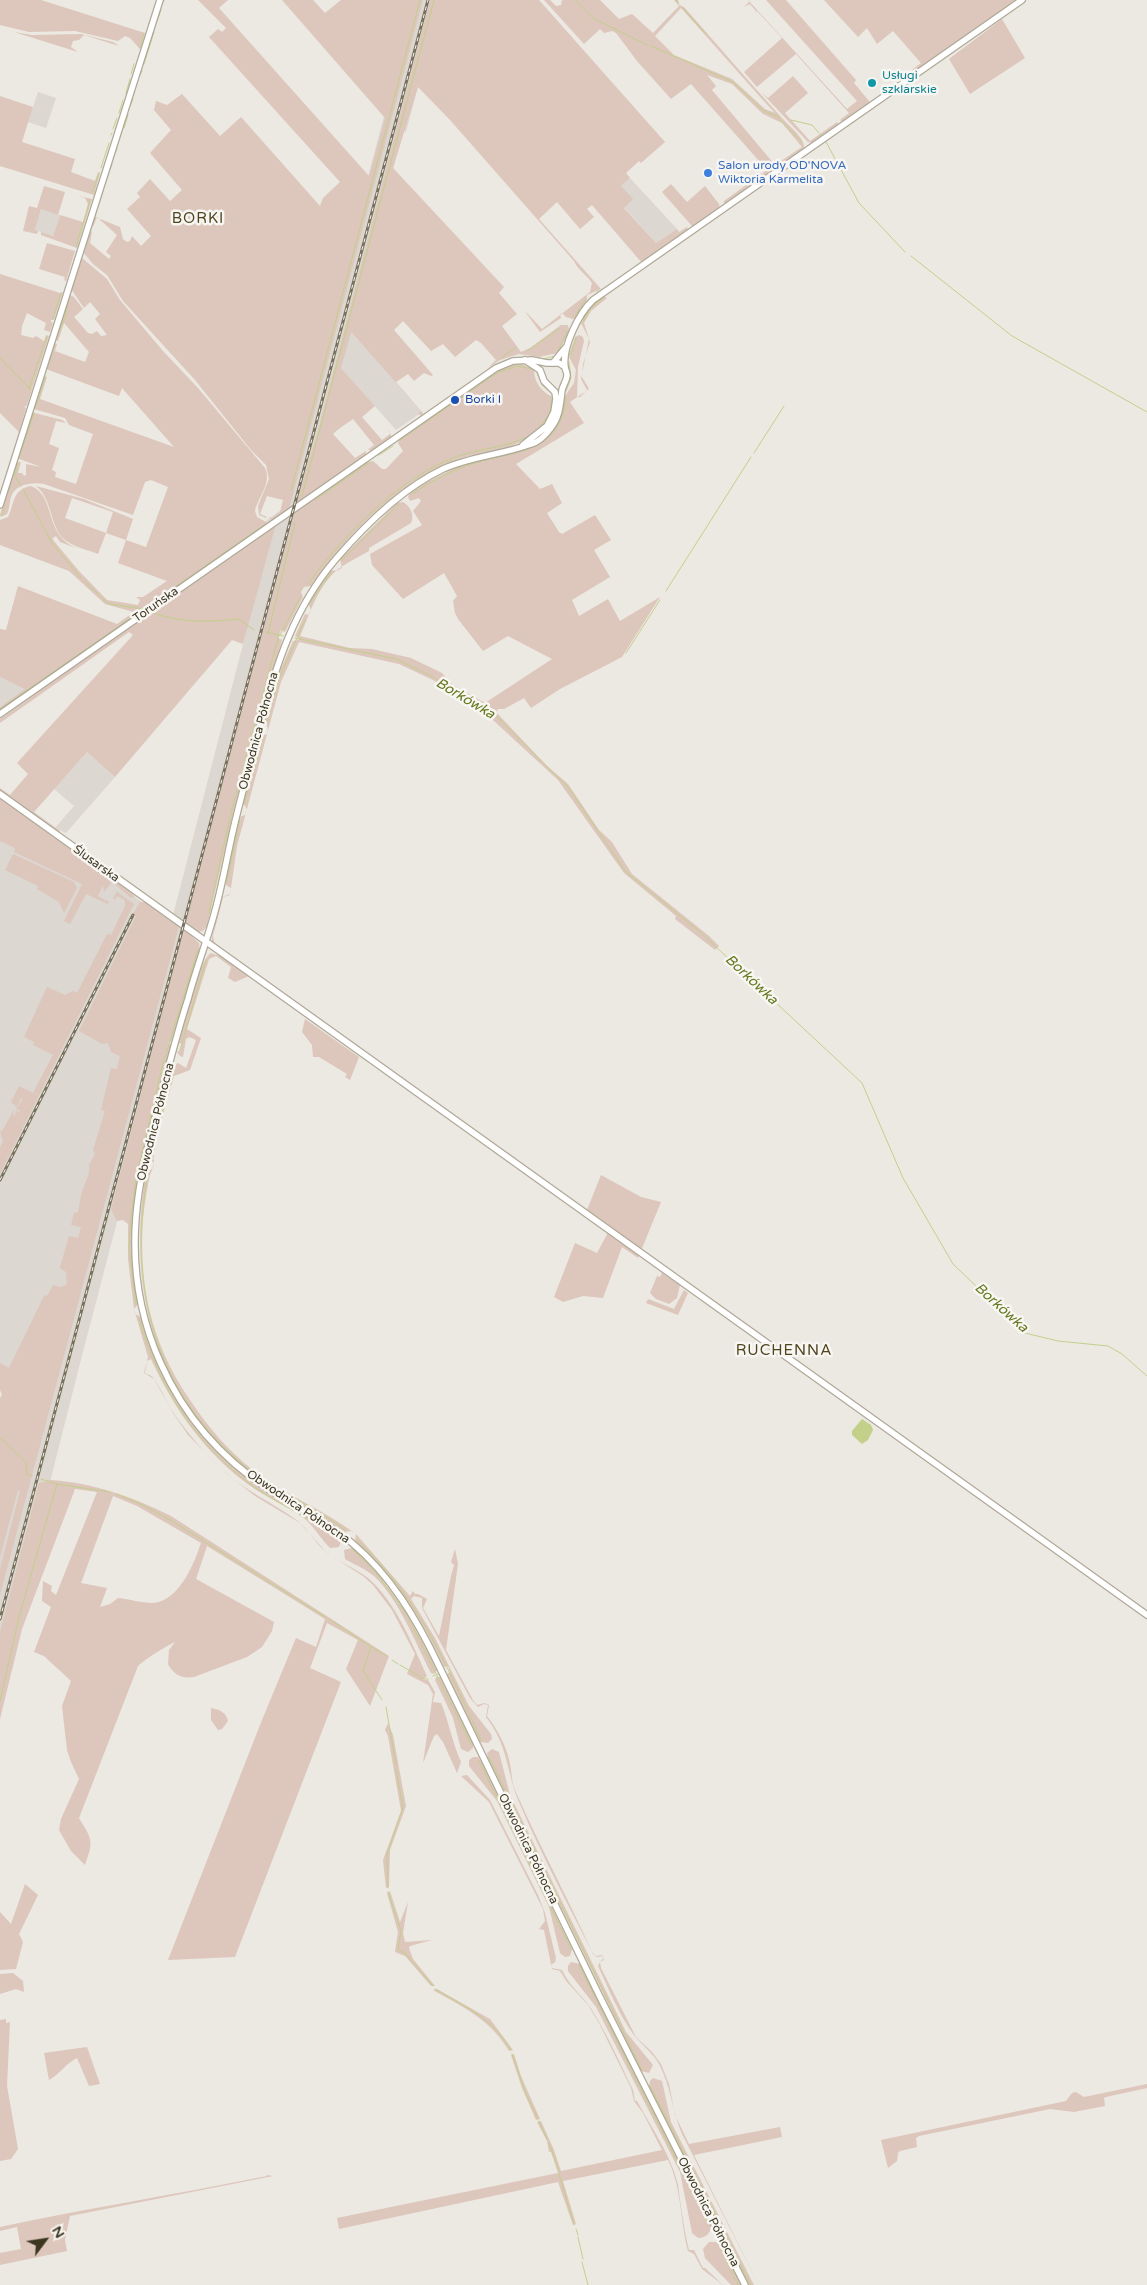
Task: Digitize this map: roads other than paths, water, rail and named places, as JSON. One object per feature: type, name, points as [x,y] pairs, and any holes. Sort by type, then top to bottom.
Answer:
[{"type":"street","points":[[0,505],[160,0]]},
{"type":"street","points":[[542,374],[544,368],[552,363],[567,346],[581,314],[594,300],[1022,0]]},
{"type":"street","points":[[525,360],[538,368],[544,381],[550,386],[558,386],[565,382],[567,374],[565,368],[567,346]]},
{"type":"street","name":"Toruńska","points":[[0,714],[496,368],[508,362],[525,360],[552,363]]},
{"type":"street","points":[[552,363],[561,364],[565,368]]},
{"type":"street","name":"Obwodnica Północna","points":[[565,382],[560,411],[553,426],[537,442],[464,461],[433,474],[414,486],[386,508],[344,549],[310,594],[292,626],[276,668],[238,810],[219,896],[184,1012],[153,1126],[138,1205],[135,1248],[138,1284],[145,1317],[156,1352],[170,1381],[187,1410],[221,1451],[262,1485],[319,1518],[355,1545],[389,1581],[411,1613],[438,1664],[605,2008],[745,2285]]},
{"type":"street","name":"Obwodnica Północna","points":[[520,446],[541,433],[552,417],[556,399],[555,392],[550,386]]},
{"type":"street","name":"Ślusarska","points":[[0,794],[1147,1615]]},
{"type":"waterway","points":[[291,490],[420,0]]},
{"type":"waterway","points":[[302,496],[434,0]]},
{"type":"waterway","points":[[575,0],[593,18],[647,45]]},
{"type":"waterway","points":[[676,0],[679,3]]},
{"type":"waterway","points":[[683,8],[706,34]]},
{"type":"waterway","points":[[157,21],[161,10]]},
{"type":"waterway","points":[[144,64],[154,32]]},
{"type":"waterway","points":[[140,48],[144,34]]},
{"type":"waterway","points":[[651,46],[733,82],[764,111],[779,117]]},
{"type":"waterway","points":[[131,74],[134,64]]},
{"type":"waterway","points":[[140,75],[142,71]]},
{"type":"waterway","points":[[126,93],[130,79]]},
{"type":"waterway","points":[[130,106],[133,99]]},
{"type":"waterway","points":[[119,113],[123,100]]},
{"type":"waterway","points":[[124,128],[128,115]]},
{"type":"waterway","points":[[113,129],[117,118]]},
{"type":"waterway","points":[[778,118],[802,142]]},
{"type":"waterway","points":[[791,120],[812,125],[819,133]]},
{"type":"waterway","points":[[119,140],[121,133]]},
{"type":"waterway","points":[[826,142],[859,203],[905,252]]},
{"type":"waterway","points":[[101,168],[109,143]]},
{"type":"waterway","points":[[114,156],[117,148]]},
{"type":"waterway","points":[[109,171],[112,165]]},
{"type":"waterway","points":[[92,193],[99,173]]},
{"type":"waterway","points":[[105,184],[107,177]]},
{"type":"waterway","points":[[100,201],[103,190]]},
{"type":"waterway","points":[[76,247],[90,200]]},
{"type":"waterway","points":[[96,212],[98,206]]},
{"type":"waterway","points":[[92,224],[94,219]]},
{"type":"waterway","points":[[84,251],[89,234]]},
{"type":"waterway","points":[[911,256],[1012,336],[1147,412]]},
{"type":"waterway","points":[[72,289],[81,260]]},
{"type":"waterway","points":[[53,318],[61,293]]},
{"type":"waterway","points":[[582,323],[591,308],[604,297]]},
{"type":"waterway","points":[[56,339],[65,318],[69,298]]},
{"type":"waterway","points":[[574,318],[585,300]]},
{"type":"waterway","points":[[527,351],[559,329]]},
{"type":"waterway","points":[[558,351],[568,330]]},
{"type":"waterway","points":[[29,389],[47,337]]},
{"type":"waterway","points":[[570,357],[576,338]]},
{"type":"waterway","points":[[50,361],[54,345]]},
{"type":"waterway","points":[[501,358],[515,348]]},
{"type":"waterway","points":[[544,359],[555,356]]},
{"type":"waterway","name":"Borkówka","points":[[0,358],[31,390]]},
{"type":"waterway","points":[[566,391],[571,378],[569,362]]},
{"type":"waterway","points":[[400,440],[497,373],[517,366],[532,369]]},
{"type":"waterway","points":[[537,373],[542,385],[551,393]]},
{"type":"waterway","points":[[40,394],[45,377]]},
{"type":"waterway","name":"Borkówka","points":[[35,408],[40,395]]},
{"type":"waterway","points":[[412,494],[461,468],[536,446],[547,439],[556,429],[563,415],[566,397]]},
{"type":"waterway","points":[[538,430],[550,413],[552,398]]},
{"type":"waterway","points":[[754,453],[784,406]]},
{"type":"waterway","name":"Borkówka","points":[[19,458],[34,413]]},
{"type":"waterway","points":[[309,583],[322,565],[355,529],[373,511],[413,479],[453,458],[504,445],[533,434]]},
{"type":"waterway","points":[[379,455],[393,446]]},
{"type":"waterway","points":[[666,591],[751,457]]},
{"type":"waterway","name":"Borkówka","points":[[18,462],[15,476],[21,486]]},
{"type":"waterway","points":[[315,500],[370,462]]},
{"type":"waterway","points":[[8,493],[10,487]]},
{"type":"waterway","name":"Borkówka","points":[[23,489],[52,543],[81,578]]},
{"type":"waterway","points":[[342,560],[399,504]]},
{"type":"waterway","points":[[1,515],[4,508]]},
{"type":"waterway","points":[[268,633],[295,523]]},
{"type":"waterway","points":[[0,709],[264,525]]},
{"type":"waterway","points":[[310,603],[331,573]]},
{"type":"waterway","name":"Borkówka","points":[[84,581],[109,604],[144,609]]},
{"type":"waterway","points":[[280,635],[300,598]]},
{"type":"waterway","points":[[626,653],[660,600]]},
{"type":"waterway","name":"Borkówka","points":[[153,613],[175,619],[196,621],[239,619],[254,630]]},
{"type":"waterway","points":[[267,722],[278,681],[305,620]]},
{"type":"waterway","name":"Borkówka","points":[[266,632],[283,636]]},
{"type":"waterway","points":[[209,913],[230,817],[279,635]]},
{"type":"waterway","name":"Borkówka","points":[[295,638],[396,659],[433,677],[453,692],[491,711],[568,787],[626,872],[699,931],[862,1083],[903,1178],[953,1264],[1025,1333],[1058,1341],[1108,1346],[1122,1354],[1147,1376]]},
{"type":"waterway","points":[[244,804],[263,738]]},
{"type":"waterway","points":[[227,881],[240,819]]},
{"type":"waterway","points":[[136,1304],[129,1249],[136,1178],[163,1064],[198,949]]},
{"type":"waterway","points":[[180,1050],[206,960]]},
{"type":"waterway","points":[[151,1158],[175,1067]]},
{"type":"waterway","points":[[148,1173],[143,1217],[142,1259],[147,1300],[156,1340],[172,1377],[194,1412],[221,1444],[266,1482],[345,1530]]},
{"type":"waterway","points":[[139,1319],[147,1345],[170,1393],[184,1416],[218,1457],[260,1491],[339,1538]]},
{"type":"waterway","points":[[0,1438],[26,1462],[27,1474],[32,1476]]},
{"type":"waterway","points":[[41,1479],[57,1484],[110,1492]]},
{"type":"waterway","points":[[0,1701],[19,1617],[57,1484]]},
{"type":"waterway","points":[[116,1494],[143,1505],[172,1521],[325,1617]]},
{"type":"waterway","points":[[357,1540],[378,1561],[414,1608],[443,1659],[481,1740]]},
{"type":"waterway","points":[[352,1549],[377,1574],[407,1615],[471,1744]]},
{"type":"waterway","points":[[329,1619],[371,1647],[363,1671],[382,1700]]},
{"type":"waterway","points":[[372,1647],[386,1656]]},
{"type":"waterway","points":[[392,1660],[398,1664]]},
{"type":"waterway","points":[[400,1665],[424,1679],[428,1679]]},
{"type":"waterway","points":[[433,1676],[438,1674]]},
{"type":"waterway","points":[[386,1707],[396,1765]]},
{"type":"waterway","points":[[489,1757],[642,2070]]},
{"type":"waterway","points":[[479,1761],[571,1949]]},
{"type":"waterway","points":[[388,1888],[387,1854],[403,1807],[396,1769]]},
{"type":"waterway","points":[[388,1892],[401,1931],[398,1950],[406,1954],[433,1986]]},
{"type":"waterway","points":[[579,1965],[709,2225]]},
{"type":"waterway","points":[[435,1989],[487,2021],[504,2039],[511,2050]]},
{"type":"waterway","points":[[512,2054],[525,2092],[538,2119]]},
{"type":"waterway","points":[[650,2086],[751,2285]]},
{"type":"waterway","points":[[539,2121],[547,2139]]},
{"type":"waterway","points":[[549,2143],[559,2171]]},
{"type":"waterway","points":[[559,2174],[574,2225]]},
{"type":"waterway","points":[[576,2229],[578,2235]]},
{"type":"waterway","points":[[578,2237],[583,2259]]},
{"type":"waterway","points":[[720,2247],[738,2285]]},
{"type":"waterway","points":[[582,2262],[588,2285]]},
{"type":"railway","points":[[0,1619],[428,0]]},
{"type":"railway","points":[[0,1180],[133,915]]},
{"type":"place","name":"Usługi szklarskie","points":[[872,83]]},
{"type":"place","name":"Salon urody OD'NOVA Wiktoria Karmelita","points":[[708,173]]},
{"type":"place","name":"Borki I","points":[[455,400]]},
{"type":"district","name":"BORKI","points":[[198,219]]},
{"type":"district","name":"RUCHENNA","points":[[784,1351]]}]
